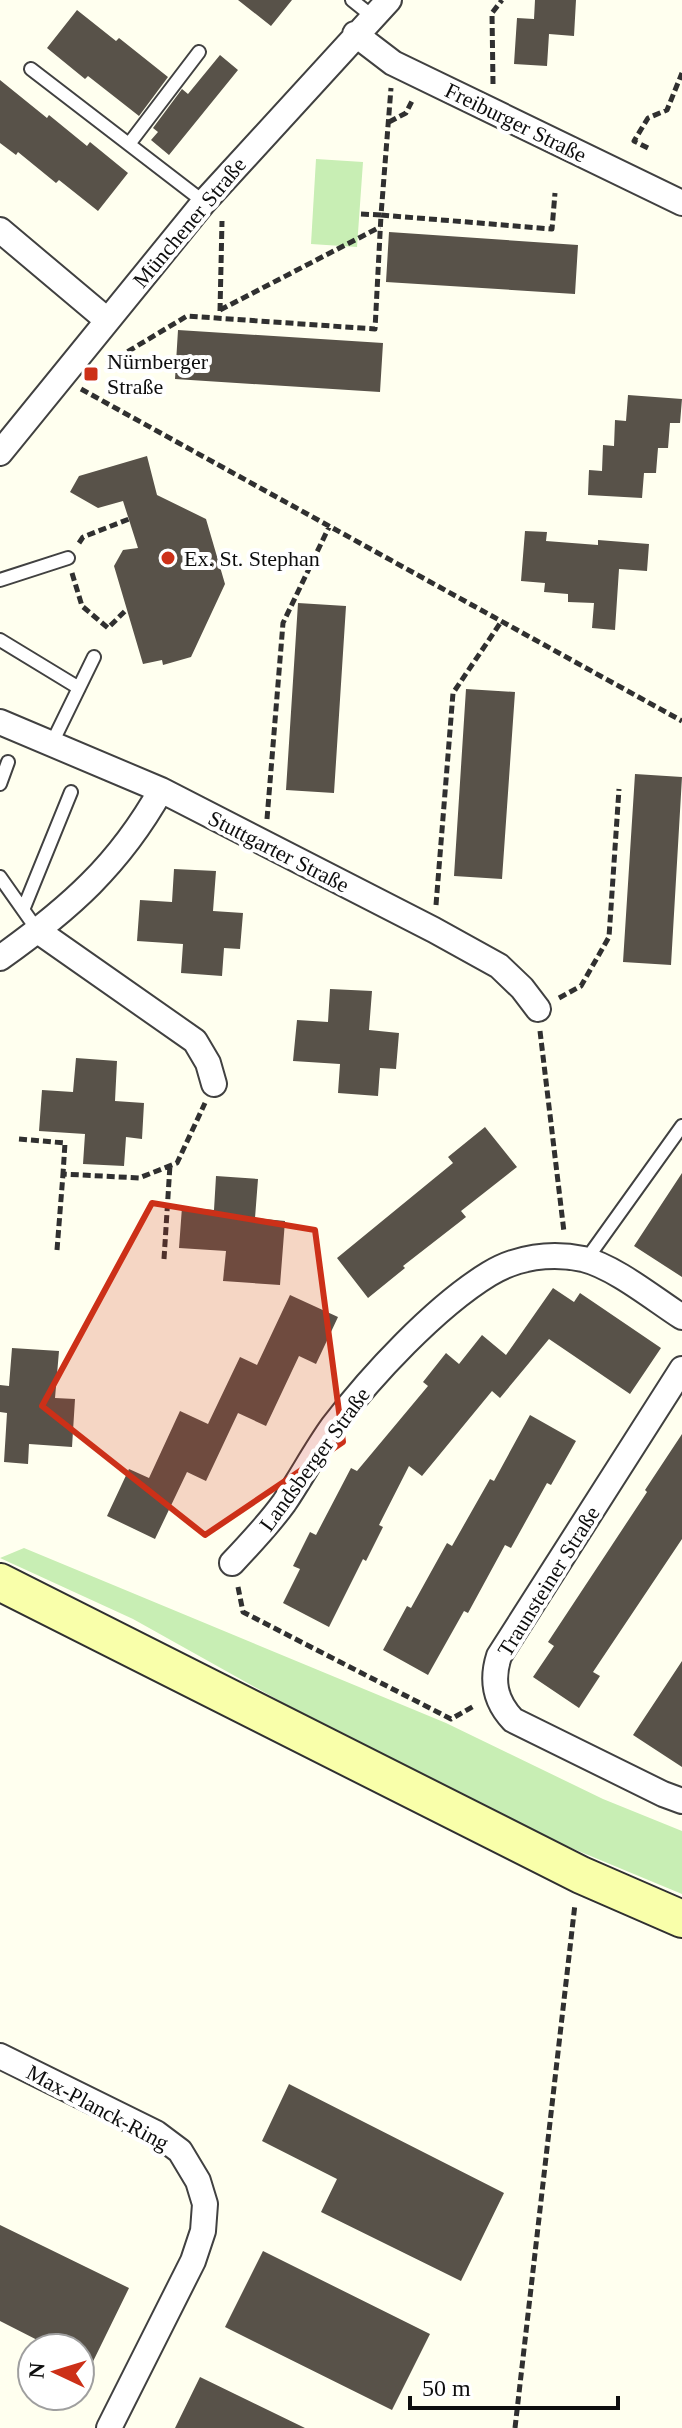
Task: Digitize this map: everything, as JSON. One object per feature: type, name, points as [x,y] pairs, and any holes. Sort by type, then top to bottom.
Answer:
[{"type":"main road","points":[[0,1582],[581,1875],[682,1919]]},
{"type":"street","name":"Münchener Straße","points":[[0,453],[204,202],[381,8]]},
{"type":"street","name":"Freiburger Straße","points":[[355,34],[393,63],[682,203]]},
{"type":"street","points":[[0,230],[107,320]]},
{"type":"street","name":"Stuttgarter Straße","points":[[0,722],[161,790],[434,930],[499,966],[538,1009]]},
{"type":"street","points":[[0,958],[38,931],[88,888],[119,856],[142,825],[161,790]]},
{"type":"street","points":[[38,931],[195,1041],[208,1063],[214,1084]]},
{"type":"street","name":"Landsberger Straße","points":[[232,1563],[284,1503],[332,1427],[383,1365],[458,1296],[491,1273],[521,1261],[546,1256],[577,1258]]},
{"type":"street","points":[[577,1258],[607,1269],[682,1317]]},
{"type":"street","name":"Traunsteiner Straße","points":[[496,1693],[494,1672],[499,1656],[682,1369]]},
{"type":"street","points":[[496,1693],[502,1708],[513,1720],[682,1801]]},
{"type":"street","name":"Max-Planck-Ring","points":[[0,2056],[156,2133],[180,2151],[198,2181],[205,2204],[203,2231],[193,2261],[109,2428]]},
{"type":"lane","points":[[352,0],[381,8]]},
{"type":"lane","points":[[129,144],[199,52]]},
{"type":"lane","points":[[31,69],[204,202]]},
{"type":"lane","points":[[0,580],[68,558]]},
{"type":"lane","points":[[0,640],[79,688]]},
{"type":"lane","points":[[52,743],[94,657]]},
{"type":"lane","points":[[0,784],[8,762]]},
{"type":"lane","points":[[23,910],[71,792]]},
{"type":"lane","points":[[0,877],[38,931]]},
{"type":"lane","points":[[577,1258],[682,1126]]},
{"type":"path","points":[[494,112],[492,13],[502,0]]},
{"type":"path","points":[[81,355],[103,366],[187,316],[375,329],[393,63]]},
{"type":"path","points":[[648,148],[634,141],[648,118],[667,110],[682,73]]},
{"type":"path","points":[[388,122],[406,113],[424,78]]},
{"type":"path","points":[[219,318],[223,180]]},
{"type":"path","points":[[361,214],[552,229],[555,193]]},
{"type":"path","points":[[220,310],[380,227]]},
{"type":"path","points":[[62,379],[682,721]]},
{"type":"path","points":[[127,609],[108,628],[82,606],[68,558],[83,537],[129,519]]},
{"type":"path","points":[[265,844],[283,623],[329,527]]},
{"type":"path","points":[[434,930],[453,693],[501,622]]},
{"type":"path","points":[[577,1258],[538,1009],[581,986],[609,937],[619,789]]},
{"type":"path","points":[[63,1174],[139,1178],[177,1163],[214,1084]]},
{"type":"path","points":[[19,1139],[65,1143],[57,1250]]},
{"type":"path","points":[[164,1259],[170,1165]]},
{"type":"path","points":[[232,1563],[243,1612],[451,1719],[496,1693]]},
{"type":"path","points":[[515,2428],[581,1875]]},
{"type":"highlighted area","points":[[152,1203],[315,1230],[343,1442],[205,1535],[42,1406]]},
{"type":"green space","points":[[316,159],[363,162],[357,247],[311,244]]},
{"type":"green space","points":[[24,1548],[446,1723],[603,1799],[682,1831],[682,1894],[516,1825],[337,1733],[133,1619],[0,1558]]},
{"type":"building","points":[[238,0],[292,0],[271,26]]},
{"type":"building","points":[[535,0],[576,0],[574,36],[549,34],[547,66],[514,64],[517,18],[534,19]]},
{"type":"building","points":[[77,10],[168,77],[139,116],[47,48]]},
{"type":"building","points":[[220,55],[238,70],[169,155],[151,140],[158,132],[153,128],[182,89],[188,94]]},
{"type":"building","points":[[0,80],[47,118],[49,115],[87,146],[90,142],[128,173],[98,211],[59,180],[56,183],[18,152],[16,155],[0,143]]},
{"type":"building","points":[[389,232],[578,245],[575,294],[386,282]]},
{"type":"building","points":[[178,330],[383,343],[380,392],[175,379]]},
{"type":"building","points":[[628,395],[682,399],[680,423],[670,423],[668,448],[658,448],[656,473],[644,473],[642,498],[588,495],[589,470],[602,471],[603,445],[614,446],[615,420],[626,421]]},
{"type":"building","name":"Ex. St. Stephan","points":[[147,456],[157,495],[206,519],[225,584],[191,657],[163,665],[162,660],[143,664],[114,566],[123,550],[138,548],[123,501],[98,508],[70,492],[79,476]]},
{"type":"building","points":[[525,531],[547,532],[546,541],[598,545],[598,540],[649,544],[647,571],[619,569],[615,630],[592,628],[594,603],[568,602],[568,594],[544,592],[545,583],[521,581]]},
{"type":"building","points":[[298,603],[346,606],[334,793],[286,790]]},
{"type":"building","points":[[466,689],[515,692],[502,879],[454,876]]},
{"type":"building","points":[[635,774],[682,777],[671,965],[623,962]]},
{"type":"building","points":[[174,869],[216,871],[213,911],[243,913],[240,949],[224,948],[222,976],[181,973],[183,944],[137,941],[140,900],[172,902]]},
{"type":"building","points":[[330,989],[372,991],[369,1030],[399,1033],[396,1069],[380,1068],[378,1096],[338,1093],[340,1064],[293,1061],[297,1020],[328,1022]]},
{"type":"building","points":[[76,1058],[117,1061],[115,1101],[144,1103],[142,1139],[126,1137],[124,1166],[83,1164],[85,1134],[39,1131],[42,1090],[73,1092]]},
{"type":"building","points":[[485,1127],[517,1167],[461,1211],[466,1217],[368,1298],[337,1258],[453,1163],[448,1157]]},
{"type":"building","points":[[682,1173],[682,1277],[634,1246]]},
{"type":"building","points":[[216,1176],[258,1179],[255,1218],[285,1221],[280,1285],[223,1281],[226,1251],[179,1248],[182,1207],[214,1210]]},
{"type":"building","points":[[553,1288],[574,1302],[580,1293],[661,1348],[630,1394],[549,1339],[500,1398],[492,1391],[422,1476],[409,1466],[379,1525],[383,1527],[329,1627],[283,1603],[300,1569],[293,1566],[310,1532],[316,1535],[351,1468],[357,1471],[428,1386],[423,1382],[446,1353],[459,1364],[482,1335],[506,1355]]},
{"type":"building","points":[[290,1295],[338,1317],[316,1364],[299,1356],[266,1426],[238,1413],[206,1481],[187,1472],[155,1539],[107,1516],[129,1469],[149,1478],[180,1411],[208,1424],[240,1357],[257,1365]]},
{"type":"building","points":[[12,1348],[59,1351],[55,1398],[75,1399],[72,1447],[29,1444],[28,1464],[4,1462],[7,1413],[0,1412],[0,1385],[9,1386]]},
{"type":"building","points":[[530,1415],[576,1441],[551,1485],[547,1483],[511,1548],[505,1545],[468,1613],[464,1611],[428,1675],[383,1650],[407,1606],[411,1608],[447,1543],[452,1546],[490,1479],[494,1481]]},
{"type":"building","points":[[682,1434],[682,1539],[593,1672],[600,1676],[579,1708],[533,1677],[554,1646],[548,1642]]},
{"type":"building","points":[[682,1661],[682,1767],[633,1735]]},
{"type":"building","points":[[289,2084],[504,2193],[461,2281],[321,2212],[337,2179],[262,2141]]},
{"type":"building","points":[[0,2225],[129,2288],[96,2355],[96,2332],[22,2332],[0,2321]]},
{"type":"building","points":[[263,2251],[430,2334],[392,2410],[225,2327]]},
{"type":"building","points":[[200,2377],[305,2428],[175,2428]]},
{"type":"place","name":"Nürnberger Straße","points":[[91,374]]},
{"type":"place","name":"Ex. St. Stephan","points":[[168,558]]}]
